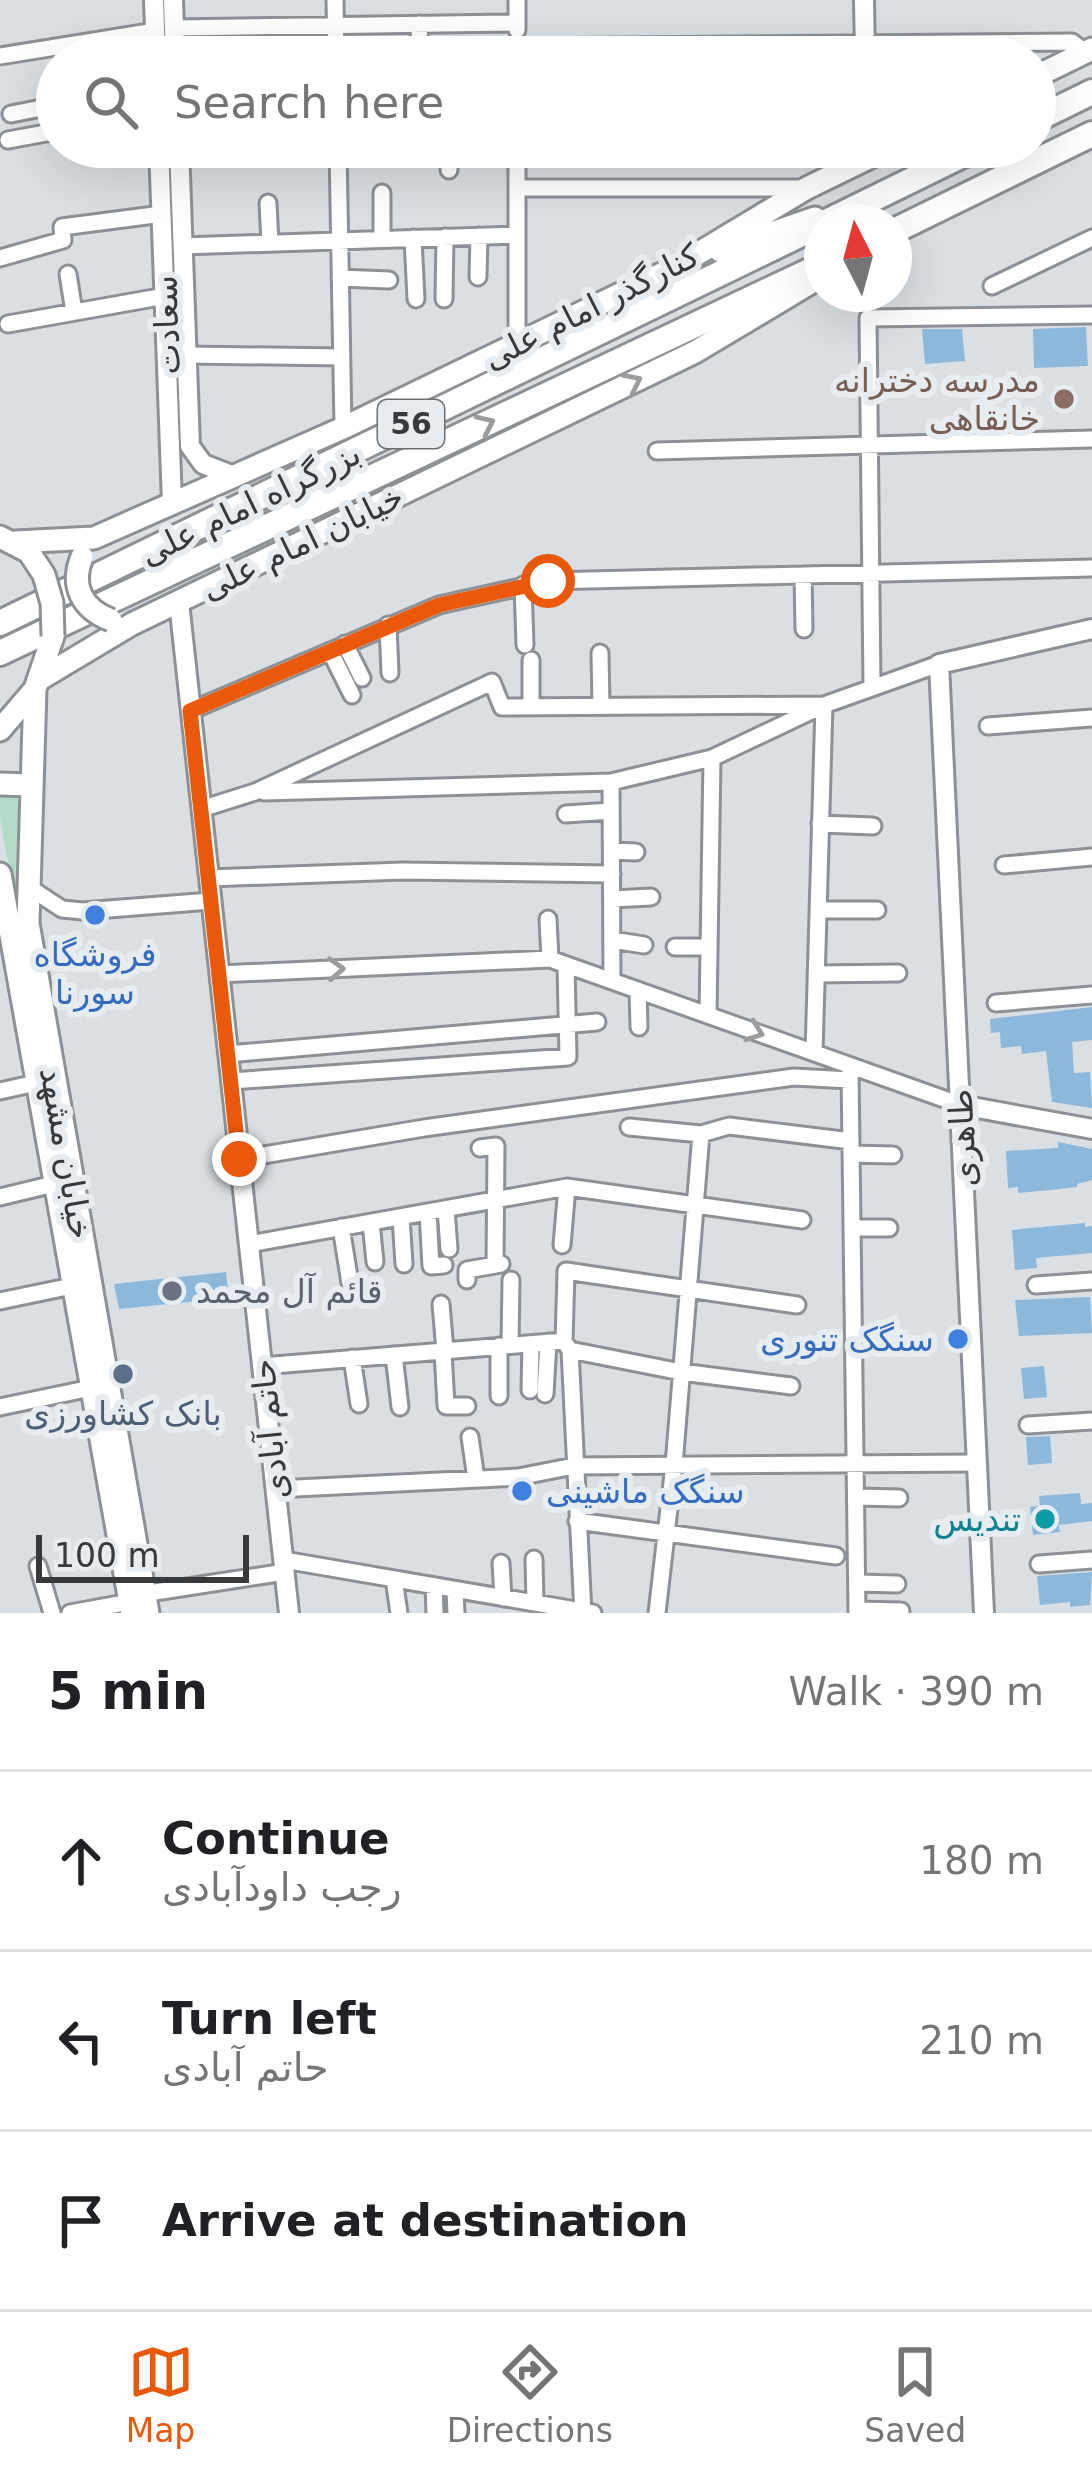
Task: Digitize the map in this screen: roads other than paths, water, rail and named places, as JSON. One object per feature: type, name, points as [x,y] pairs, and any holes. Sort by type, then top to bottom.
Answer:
[{"type":"highway","points":[[1056,110],[1092,92]]},
{"type":"highway","points":[[1056,153],[1087,138]]},
{"type":"highway","name":"بزرگراه امام علی","points":[[863,204],[936,168]]},
{"type":"highway","points":[[912,223],[1025,168]]},
{"type":"highway","name":"بزرگراه امام علی","points":[[0,623],[804,233]]},
{"type":"highway","name":"بزرگراه امام علی","points":[[0,653],[804,273]]},
{"type":"main road","points":[[1056,67],[1089,51]]},
{"type":"main road","name":"کنارگذر امام علی","points":[[7,540],[88,548],[172,503],[343,428],[674,268],[841,168]]},
{"type":"main road","points":[[674,268],[889,191]]},
{"type":"main road","name":"خیابان امام علی","points":[[38,684],[121,622],[178,602],[695,352],[804,287]]},
{"type":"main road","points":[[0,730],[38,684],[53,635],[52,603],[44,575],[28,552],[7,540]]},
{"type":"main road","points":[[88,548],[77,568],[78,593],[88,607],[121,622]]},
{"type":"main road","name":"خیابان مشهد","points":[[38,684],[27,886],[36,986],[141,1605]]},
{"type":"main road","points":[[0,784],[32,785]]},
{"type":"main road","name":"خیابان مشهد","points":[[0,874],[9,988],[36,1084],[91,1388],[141,1605]]},
{"type":"street","points":[[154,0],[167,36]]},
{"type":"street","points":[[163,36],[173,0]]},
{"type":"street","points":[[335,0],[336,36]]},
{"type":"street","points":[[517,0],[517,36]]},
{"type":"street","points":[[864,0],[864,36]]},
{"type":"street","points":[[127,36],[165,30],[517,23]]},
{"type":"street","points":[[419,24],[419,36]]},
{"type":"street","points":[[1056,44],[1072,43],[1089,51]]},
{"type":"street","points":[[0,56],[36,50]]},
{"type":"street","points":[[11,114],[36,109]]},
{"type":"street","points":[[8,140],[36,135]]},
{"type":"street","name":"سعادت","points":[[160,168],[165,296],[180,446]]},
{"type":"street","name":"سعادت","points":[[172,503],[187,355],[179,168]]},
{"type":"street","points":[[338,168],[343,428]]},
{"type":"street","points":[[517,168],[517,344]]},
{"type":"street","points":[[517,188],[807,188]]},
{"type":"street","points":[[382,193],[382,239]]},
{"type":"street","points":[[268,203],[269,243]]},
{"type":"street","points":[[0,257],[63,241],[62,227],[162,214]]},
{"type":"street","points":[[182,246],[517,235]]},
{"type":"street","points":[[478,277],[479,236]]},
{"type":"street","points":[[444,299],[445,237]]},
{"type":"street","points":[[413,238],[416,299]]},
{"type":"street","points":[[992,286],[1092,238]]},
{"type":"street","points":[[68,274],[74,312]]},
{"type":"street","points":[[340,278],[388,280]]},
{"type":"street","points":[[8,324],[165,296]]},
{"type":"street","points":[[872,687],[868,318],[1092,315]]},
{"type":"street","points":[[187,355],[342,357]]},
{"type":"street","points":[[657,451],[1092,439]]},
{"type":"street","points":[[180,446],[203,464],[234,476]]},
{"type":"street","points":[[190,711],[439,605],[548,581],[1092,568]]},
{"type":"street","points":[[803,575],[804,628]]},
{"type":"street","points":[[523,585],[531,707]]},
{"type":"street","name":"حاتم آبادی","points":[[178,602],[289,1613]]},
{"type":"street","points":[[388,625],[390,674]]},
{"type":"street","points":[[255,793],[611,782],[712,758],[824,705],[940,664],[1092,629]]},
{"type":"street","points":[[338,648],[362,678]]},
{"type":"street","points":[[338,648],[352,695]]},
{"type":"street","points":[[600,653],[601,706]]},
{"type":"street","name":"طاهری","points":[[940,664],[984,1613]]},
{"type":"street","points":[[201,809],[255,793],[492,682],[502,707],[824,705]]},
{"type":"street","points":[[814,1053],[824,705]]},
{"type":"street","points":[[988,726],[1092,718]]},
{"type":"street","points":[[708,1015],[712,758]]},
{"type":"street","points":[[611,782],[612,981]]},
{"type":"street","points":[[566,814],[611,811]]},
{"type":"street","points":[[820,824],[873,826]]},
{"type":"street","points":[[611,851],[636,852]]},
{"type":"street","points":[[1004,865],[1092,856]]},
{"type":"street","points":[[209,878],[403,871],[611,874]]},
{"type":"street","points":[[27,886],[62,909],[211,901]]},
{"type":"street","points":[[612,899],[650,897]]},
{"type":"street","points":[[818,910],[878,910]]},
{"type":"street","points":[[231,1081],[568,1057],[567,1024],[548,919]]},
{"type":"street","points":[[612,940],[644,945]]},
{"type":"street","points":[[675,947],[709,947]]},
{"type":"street","points":[[219,974],[558,962],[814,1053],[850,1073],[961,1105],[1092,1129]]},
{"type":"street","points":[[816,974],[898,973]]},
{"type":"street","points":[[638,990],[638,1027]]},
{"type":"street","points":[[996,1003],[1092,995]]},
{"type":"street","points":[[228,1054],[597,1022]]},
{"type":"street","points":[[850,1073],[857,1612],[901,1611]]},
{"type":"street","points":[[239,1159],[424,1128],[850,1073]]},
{"type":"street","points":[[0,1091],[36,1084]]},
{"type":"street","points":[[629,1127],[701,1134],[729,1126],[893,1155]]},
{"type":"street","points":[[657,1613],[701,1134]]},
{"type":"street","points":[[480,1148],[496,1146],[494,1200],[503,1270],[505,1346],[499,1396]]},
{"type":"street","points":[[0,1197],[54,1184]]},
{"type":"street","points":[[562,1245],[567,1187]]},
{"type":"street","points":[[249,1244],[567,1187],[802,1220]]},
{"type":"street","points":[[428,1212],[431,1266],[446,1257],[446,1209]]},
{"type":"street","points":[[401,1217],[404,1264]]},
{"type":"street","points":[[371,1222],[375,1262]]},
{"type":"street","points":[[341,1228],[350,1283]]},
{"type":"street","points":[[852,1228],[890,1228]]},
{"type":"street","points":[[467,1280],[467,1270],[503,1270]]},
{"type":"street","points":[[538,1392],[553,1344],[566,1270],[797,1304]]},
{"type":"street","points":[[1036,1285],[1092,1281]]},
{"type":"street","points":[[0,1301],[72,1286]]},
{"type":"street","points":[[441,1304],[446,1406],[467,1406]]},
{"type":"street","points":[[70,1613],[141,1605],[284,1567],[394,1579],[509,1603],[586,1612],[574,1466],[553,1344]]},
{"type":"street","points":[[262,1366],[553,1344],[681,1372],[790,1385]]},
{"type":"street","points":[[394,1355],[400,1407]]},
{"type":"street","points":[[352,1358],[358,1404]]},
{"type":"street","points":[[0,1407],[91,1388]]},
{"type":"street","points":[[1028,1426],[1092,1421]]},
{"type":"street","points":[[470,1437],[476,1479]]},
{"type":"street","points":[[276,1489],[518,1477],[574,1466],[978,1463]]},
{"type":"street","points":[[856,1497],[899,1498]]},
{"type":"street","points":[[578,1521],[836,1556]]},
{"type":"street","points":[[534,1558],[543,1607]]},
{"type":"street","points":[[1039,1564],[1092,1560]]},
{"type":"street","points":[[501,1563],[509,1603]]},
{"type":"street","points":[[38,1566],[52,1613]]},
{"type":"street","points":[[394,1579],[399,1613]]},
{"type":"street","points":[[857,1583],[897,1584]]},
{"type":"street","points":[[434,1586],[435,1613]]},
{"type":"street","points":[[455,1589],[456,1613]]},
{"type":"place","name":"مدرسه دخترانه خانقاهی","points":[[1064,399]]},
{"type":"place","name":"فروشگاه سورنا","points":[[95,915]]},
{"type":"place","name":"قائم آل محمد","points":[[172,1291]]},
{"type":"place","name":"سنگک تنوری","points":[[958,1339]]},
{"type":"place","name":"بانک کشاورزی","points":[[123,1374]]},
{"type":"place","name":"سنگک ماشینی","points":[[522,1491]]},
{"type":"place","name":"تندیس","points":[[1045,1519]]}]
